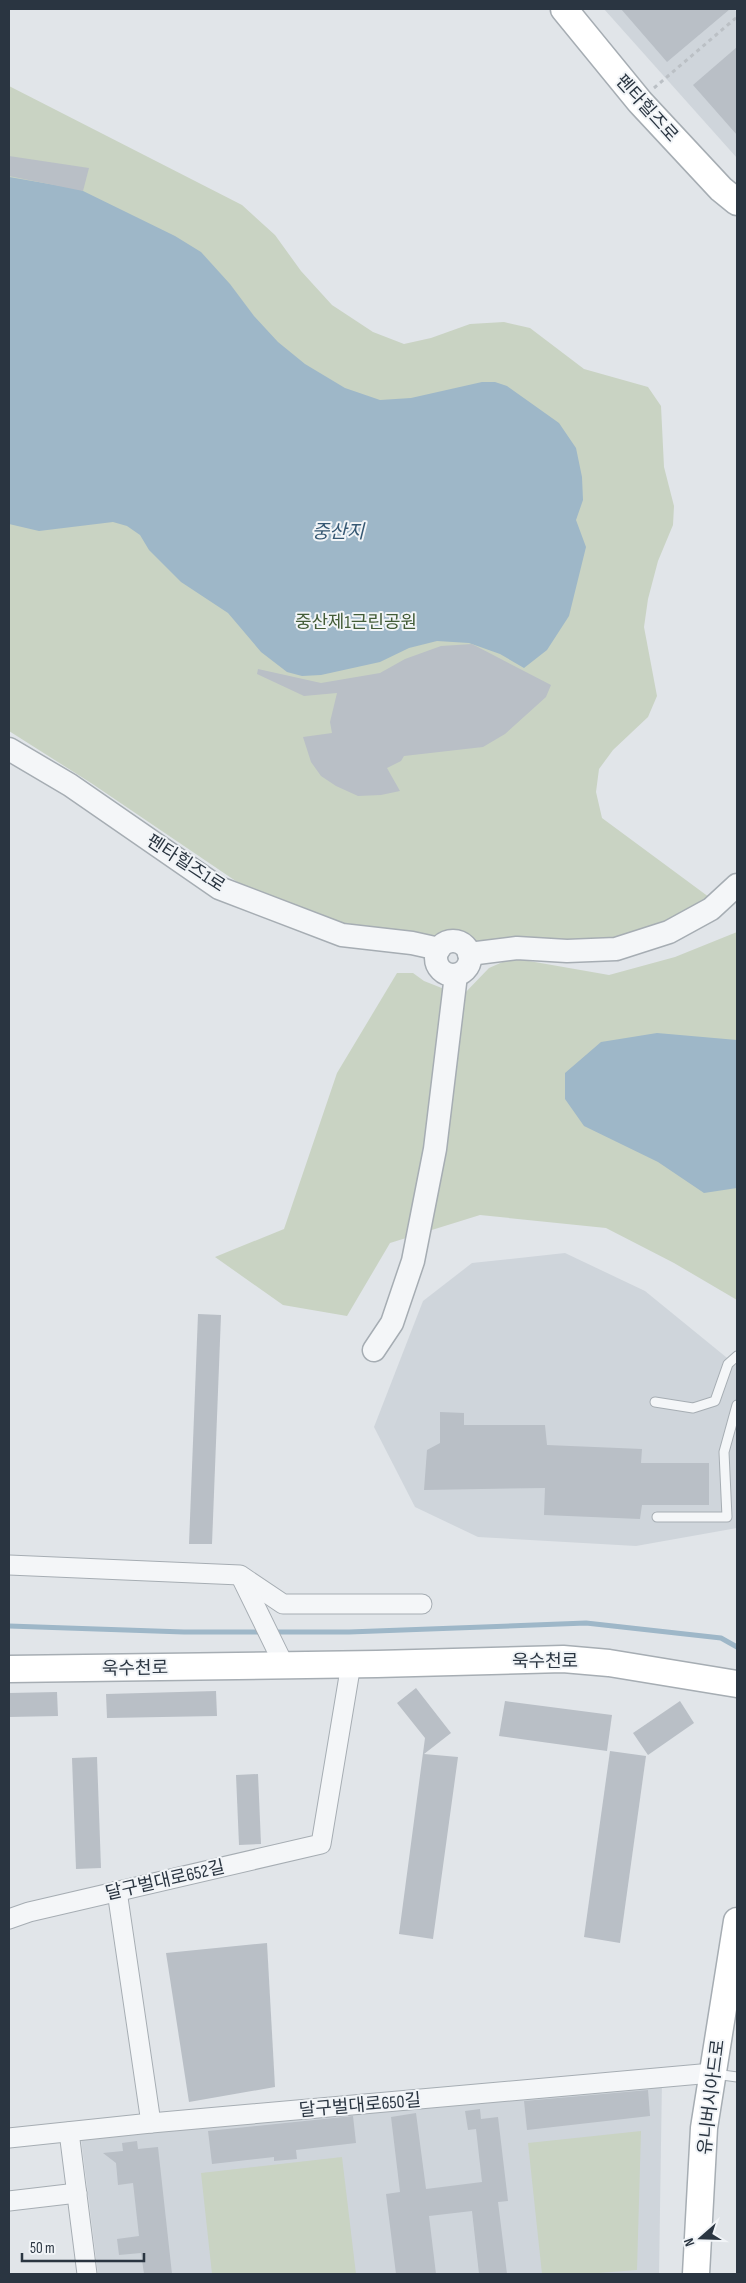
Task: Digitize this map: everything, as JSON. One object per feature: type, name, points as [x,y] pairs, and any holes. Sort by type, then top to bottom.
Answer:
[{"type":"main road","name":"펜타힐즈로","points":[[564,9],[640,102],[721,189],[737,202]]},
{"type":"main road","name":"욱수천로","points":[[9,1669],[563,1659],[609,1663],[737,1684]]},
{"type":"main road","name":"유니버시아드로","points":[[696,2274],[704,2128],[737,1921]]},
{"type":"street","name":"펜타힐즈1로","points":[[9,749],[70,785],[219,888],[342,935],[412,943],[439,949]]},
{"type":"street","points":[[469,954],[517,948],[567,951],[616,949],[669,932],[711,909],[737,886]]},
{"type":"street","points":[[448,942],[458,942],[469,954],[465,969],[456,975],[450,975],[440,970],[436,960],[439,949],[448,942]]},
{"type":"street","points":[[374,1350],[392,1323],[413,1261],[435,1149],[456,975]]},
{"type":"street","points":[[9,1566],[240,1575],[283,1604],[422,1604]]},
{"type":"street","points":[[240,1575],[284,1665]]},
{"type":"street","name":"달구벌대로652길","points":[[9,1919],[117,1891],[321,1844],[351,1664]]},
{"type":"street","points":[[117,1891],[151,2123]]},
{"type":"street","name":"달구벌대로650길","points":[[9,2138],[151,2123],[712,2073]]},
{"type":"street","points":[[69,2132],[87,2274]]},
{"type":"street","points":[[9,2201],[77,2193]]},
{"type":"lane","points":[[655,1402],[693,1408],[715,1401],[728,1364],[737,1356]]},
{"type":"lane","points":[[657,1517],[727,1517],[724,1452],[737,1405]]},
{"type":"lane","points":[[712,2073],[737,2077]]},
{"type":"path","points":[[650,92],[737,17]]},
{"type":"shaded area","points":[[604,9],[734,9],[737,12],[737,158]]},
{"type":"shaded area","points":[[565,1253],[645,1291],[737,1366],[737,1528],[636,1546],[478,1537],[415,1507],[374,1427],[423,1301],[472,1263]]},
{"type":"shaded area","points":[[662,2079],[659,2274],[98,2274],[81,2139]]},
{"type":"green space","name":"중산제1근린공원","points":[[9,86],[242,205],[275,235],[301,271],[332,305],[373,332],[404,344],[431,338],[470,324],[504,322],[530,328],[584,369],[648,387],[661,406],[664,467],[674,506],[673,525],[658,561],[648,599],[644,627],[657,696],[648,717],[613,750],[599,769],[596,792],[602,818],[717,903],[669,932],[469,954],[283,913],[91,783],[9,731]]},
{"type":"green space","points":[[737,932],[737,1300],[674,1263],[606,1228],[480,1215],[390,1243],[347,1316],[283,1305],[215,1257],[284,1229],[337,1073],[397,973],[413,973],[424,981],[462,996],[489,968],[512,958],[609,975],[675,957]]},
{"type":"green space","points":[[641,2131],[637,2270],[586,2274],[542,2274],[528,2143]]},
{"type":"green space","points":[[342,2157],[356,2274],[212,2274],[201,2173]]},
{"type":"water","name":"중산지","points":[[9,177],[79,189],[175,236],[201,252],[278,342],[305,364],[345,388],[380,400],[411,398],[482,382],[495,382],[507,386],[559,423],[576,448],[582,477],[583,500],[576,520],[586,547],[569,616],[547,650],[524,668],[500,654],[469,643],[437,641],[409,648],[380,662],[321,675],[302,676],[287,672],[261,652],[228,613],[181,582],[149,550],[140,535],[127,526],[113,522],[39,531],[9,524]]},
{"type":"water","points":[[657,1033],[737,1040],[737,1188],[704,1193],[658,1162],[584,1126],[565,1099],[565,1073],[601,1042]]},
{"type":"building","points":[[621,9],[730,9],[667,62]]},
{"type":"building","points":[[737,47],[737,135],[693,85]]},
{"type":"building","points":[[9,156],[89,168],[83,191],[9,176]]},
{"type":"building","points":[[472,644],[551,685],[546,697],[505,734],[483,747],[404,756],[401,761],[387,768],[400,791],[381,795],[358,796],[336,786],[321,776],[311,762],[303,737],[332,733],[330,722],[337,693],[304,696],[257,674],[258,669],[321,683],[380,673],[405,659],[441,646]]},
{"type":"building","points":[[198,1314],[221,1315],[212,1544],[189,1544]]},
{"type":"building","points":[[440,1412],[464,1413],[464,1425],[545,1425],[547,1445],[642,1449],[641,1463],[709,1463],[709,1505],[642,1505],[640,1519],[544,1515],[545,1488],[424,1490],[427,1450],[440,1443]]},
{"type":"building","points":[[416,1688],[451,1733],[424,1754],[458,1757],[433,1939],[399,1934],[425,1738],[397,1703]]},
{"type":"building","points":[[216,1691],[217,1716],[107,1718],[106,1694]]},
{"type":"building","points":[[57,1692],[58,1716],[9,1717],[9,1693]]},
{"type":"building","points":[[505,1701],[612,1715],[607,1751],[499,1736]]},
{"type":"building","points":[[680,1701],[694,1723],[648,1755],[633,1733]]},
{"type":"building","points":[[610,1751],[646,1756],[620,1943],[584,1937]]},
{"type":"building","points":[[97,1757],[101,1868],[76,1869],[72,1758]]},
{"type":"building","points":[[258,1774],[261,1844],[239,1845],[236,1775]]},
{"type":"building","points":[[267,1943],[275,2087],[189,2102],[166,1953]]},
{"type":"building","points":[[648,2090],[650,2116],[527,2130],[524,2101]]},
{"type":"building","points":[[480,2109],[481,2119],[498,2117],[508,2201],[498,2202],[507,2274],[479,2274],[472,2211],[429,2216],[436,2274],[396,2274],[386,2194],[400,2192],[391,2117],[416,2113],[426,2189],[482,2182],[476,2129],[468,2130],[465,2111]]},
{"type":"building","points":[[353,2116],[356,2143],[296,2150],[297,2159],[274,2161],[274,2157],[212,2164],[208,2131]]},
{"type":"building","points":[[137,2141],[138,2149],[158,2147],[172,2274],[144,2274],[141,2253],[119,2255],[117,2239],[139,2236],[133,2183],[118,2185],[116,2163],[103,2153],[123,2151],[122,2143]]},
{"type":"waterway","points":[[271,1632],[349,1632],[586,1623],[721,1638],[737,1647]]},
{"type":"waterway","points":[[9,1626],[184,1632],[263,1632]]}]
